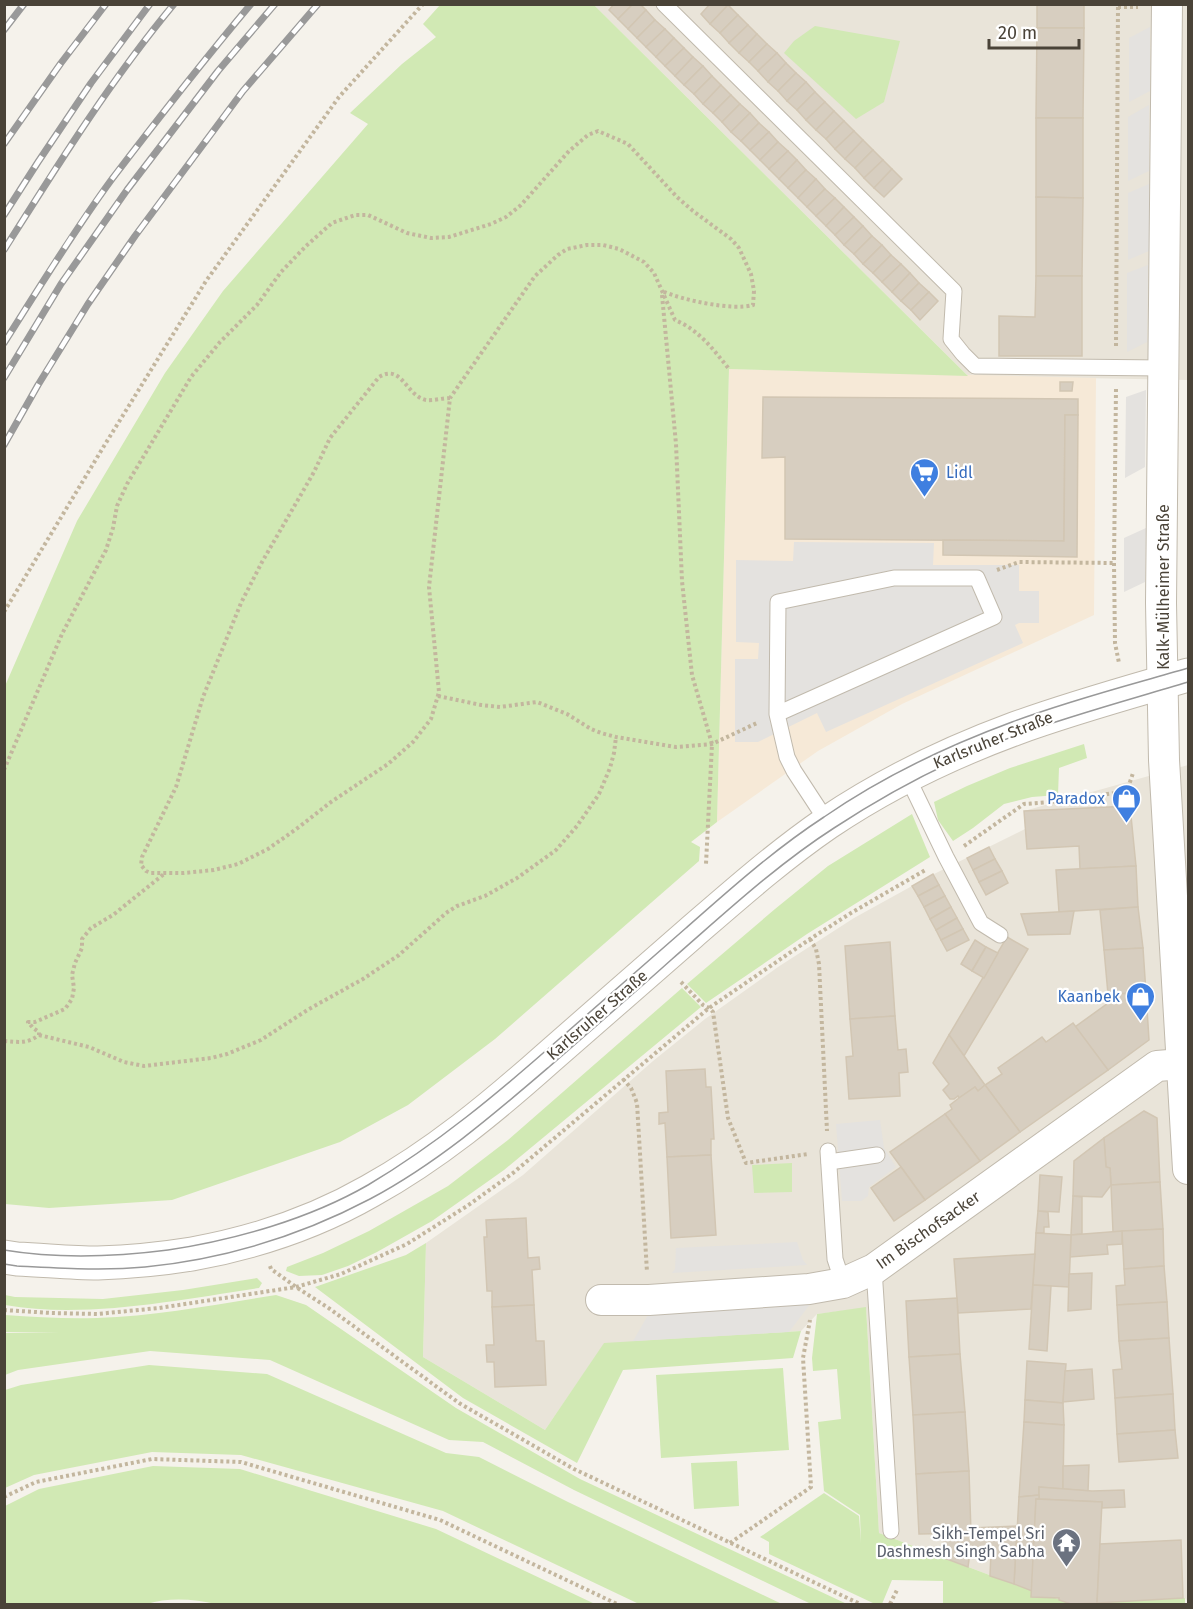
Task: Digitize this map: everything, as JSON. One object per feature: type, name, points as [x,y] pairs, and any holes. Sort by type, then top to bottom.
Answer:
[{"type":"street","name":"Kalk-Mülheimer Straße","points":[[1174,7],[1164,368],[1161,603],[1176,679],[1164,760],[1188,1169]]},
{"type":"street","name":"Karlsruher Straße","points":[[4,1257],[96,1263],[192,1254],[260,1237],[331,1210],[360,1196],[436,1149],[508,1093],[784,854],[828,823],[877,792],[961,750],[1086,705],[1176,679]]},
{"type":"street","name":"Im Bischofsacker","points":[[601,1300],[649,1300],[809,1289],[843,1282],[874,1269],[1157,1066],[1182,1064]]},
{"type":"lane","points":[[664,4],[954,291],[951,339],[975,366],[1164,368]]},
{"type":"lane","points":[[777,714],[994,617],[977,578],[894,578],[778,602],[777,714],[786,757],[828,823]]},
{"type":"lane","points":[[907,776],[981,923],[1000,935]]},
{"type":"lane","points":[[843,1282],[835,1259],[828,1156],[877,1155]]},
{"type":"lane","points":[[874,1269],[891,1531]]},
{"type":"path","points":[[4,612],[206,281],[339,97],[423,4]]},
{"type":"path","points":[[4,770],[62,634],[106,550],[117,506],[127,484],[204,360],[257,305],[287,266],[332,223],[355,215],[368,215],[407,232],[431,238],[449,237],[491,224],[506,217],[521,205],[569,151],[588,135],[598,131],[628,144],[677,197],[731,239],[739,248],[751,274],[754,291],[753,305],[732,306],[685,300],[662,291]]},
{"type":"path","points":[[450,398],[426,400],[411,391],[400,377],[386,373],[370,388],[330,438],[314,472],[253,579],[217,659],[176,787],[142,857],[141,865],[146,871],[184,873],[222,868],[238,864],[268,849],[331,802],[388,764],[413,742],[431,719],[439,692],[429,587],[450,398],[535,276],[558,255],[567,249],[587,245],[619,249],[644,262],[654,273],[675,320],[688,326],[709,344],[729,369]]},
{"type":"path","points":[[662,291],[676,444],[682,581],[692,675],[712,744],[706,864]]},
{"type":"path","points":[[977,578],[1019,562],[1114,563]]},
{"type":"path","points":[[438,696],[500,707],[537,702],[567,714],[591,729],[616,737],[676,747],[712,744],[777,714]]},
{"type":"path","points":[[164,873],[113,915],[91,928],[82,939],[82,948],[72,975],[74,988],[72,999],[64,1009],[42,1020],[28,1022],[39,1032],[39,1035],[89,1047],[124,1062],[144,1066],[211,1058],[261,1040],[399,955],[446,913],[457,906],[485,896],[517,878],[556,850],[577,826],[599,794],[610,768],[616,737]]},
{"type":"path","points":[[4,1310],[97,1314],[159,1308],[296,1287],[341,1274],[407,1244],[513,1173],[709,1008],[810,939],[946,857],[1024,804],[1064,801],[1128,791],[1134,771]]},
{"type":"path","points":[[661,959],[713,1012],[728,1118],[746,1163],[828,1156],[819,964],[816,949],[810,939]]},
{"type":"path","points":[[4,1041],[31,1041],[39,1035]]},
{"type":"path","points":[[623,1079],[637,1103],[649,1300]]},
{"type":"path","points":[[260,1237],[271,1269],[459,1402],[574,1469],[860,1605]]},
{"type":"path","points":[[730,1543],[811,1487],[803,1358],[811,1315],[809,1289]]},
{"type":"path","points":[[4,1497],[36,1482],[152,1459],[241,1462],[440,1520],[617,1605]]},
{"type":"path","points":[[890,1605],[898,1588]]},
{"type":"shaded area","points":[[596,4],[1188,5],[1188,380],[968,376],[595,6]]},
{"type":"shaded area","points":[[1150,27],[1150,91],[1129,102],[1129,38]]},
{"type":"shaded area","points":[[1149,105],[1149,171],[1128,181],[1128,117]]},
{"type":"shaded area","points":[[1149,184],[1149,251],[1128,260],[1128,193]]},
{"type":"shaded area","points":[[1148,265],[1147,342],[1127,352],[1127,273]]},
{"type":"shaded area","points":[[729,369],[1096,378],[1094,615],[902,704],[818,751],[717,822]]},
{"type":"shaded area","points":[[1146,390],[1145,467],[1125,478],[1126,397]]},
{"type":"shaded area","points":[[1146,528],[1145,582],[1124,592],[1124,538]]},
{"type":"shaded area","points":[[794,542],[934,543],[933,565],[1019,565],[1019,591],[1039,591],[1039,623],[1015,625],[1023,643],[826,732],[817,713],[758,742],[735,742],[735,659],[758,659],[759,643],[736,642],[736,560],[793,561]]},
{"type":"shaded area","points":[[1188,765],[1188,1602],[1185,1598],[1073,1604],[1013,1584],[879,1533],[866,1308],[817,1314],[801,1331],[604,1344],[545,1430],[423,1357],[426,1243],[523,1175],[653,1061],[705,1019],[778,967],[854,918],[932,875],[1025,829],[1024,811]]},
{"type":"shaded area","points":[[880,1120],[884,1148],[896,1167],[869,1187],[868,1196],[861,1201],[842,1201],[836,1124]]},
{"type":"shaded area","points":[[797,1242],[807,1265],[672,1273],[675,1269],[676,1248]]},
{"type":"shaded area","points":[[811,1303],[789,1332],[633,1341],[648,1315],[657,1312]]},
{"type":"green space","points":[[440,5],[596,5],[968,376],[729,369],[717,822],[691,842],[700,847],[699,861],[495,1039],[408,1105],[340,1142],[172,1200],[49,1208],[5,1204],[5,686],[77,521],[165,373],[223,291],[368,124],[350,113],[402,64],[436,37],[423,24]]},
{"type":"green space","points":[[815,26],[900,41],[884,102],[856,119],[784,53],[794,41]]},
{"type":"green space","points":[[1084,744],[1087,758],[1059,768],[1058,795],[1032,797],[1004,804],[953,841],[938,820],[934,802],[1010,768]]},
{"type":"green space","points":[[912,814],[930,857],[807,934],[706,1003],[687,984],[828,866]]},
{"type":"green space","points":[[682,988],[701,1007],[504,1170],[432,1221],[348,1266],[322,1275],[299,1276],[286,1271],[287,1267],[369,1231],[448,1186],[508,1140]]},
{"type":"green space","points":[[792,1163],[792,1192],[754,1193],[752,1165]]},
{"type":"green space","points":[[426,1243],[423,1357],[545,1430],[604,1343],[801,1331],[793,1358],[623,1370],[577,1463],[463,1398],[315,1287],[406,1255]]},
{"type":"green space","points":[[257,1278],[262,1283],[259,1288],[132,1306],[67,1310],[5,1305],[5,1295],[103,1299],[183,1290]]},
{"type":"green space","points":[[276,1295],[306,1305],[456,1408],[580,1479],[847,1604],[811,1604],[574,1490],[483,1442],[449,1440],[270,1360],[150,1351],[18,1370],[5,1375],[5,1333],[59,1333],[5,1332],[5,1315],[119,1317]]},
{"type":"green space","points":[[866,1307],[879,1533],[1013,1584],[1073,1604],[943,1604],[943,1581],[892,1580],[882,1604],[875,1604],[769,1554],[769,1542],[760,1537],[824,1493],[859,1516],[861,1543],[860,1515],[824,1491],[818,1422],[841,1419],[837,1369],[813,1371],[812,1358],[817,1314]]},
{"type":"green space","points":[[149,1365],[267,1374],[446,1453],[479,1457],[782,1604],[639,1604],[443,1511],[241,1455],[152,1452],[34,1475],[5,1488],[5,1390],[21,1385]]},
{"type":"green space","points":[[783,1368],[789,1450],[661,1458],[656,1375]]},
{"type":"green space","points":[[737,1461],[739,1506],[694,1509],[691,1463]]},
{"type":"green space","points":[[153,1466],[240,1469],[436,1529],[595,1604],[216,1604],[164,1600],[147,1604],[5,1604],[5,1506],[39,1489]]},
{"type":"green space","points":[[1185,1598],[1185,1604],[1073,1604]]},
{"type":"building","points":[[614,4],[633,4],[618,19],[609,10]]},
{"type":"building","points":[[633,4],[640,4],[646,10],[628,29],[618,19]]},
{"type":"building","points":[[710,4],[728,5],[710,24],[701,14]]},
{"type":"building","points":[[1037,4],[1084,4],[1084,28],[1037,28]]},
{"type":"building","points":[[728,5],[738,15],[720,33],[710,24]]},
{"type":"building","points":[[646,10],[655,20],[637,38],[628,29]]},
{"type":"building","points":[[738,15],[748,25],[729,43],[720,33]]},
{"type":"building","points":[[655,20],[665,29],[646,47],[637,38]]},
{"type":"building","points":[[748,25],[757,34],[739,53],[729,43]]},
{"type":"building","points":[[1037,28],[1084,28],[1083,118],[1036,118]]},
{"type":"building","points":[[665,29],[674,38],[656,57],[646,47]]},
{"type":"building","points":[[757,34],[767,44],[749,62],[739,53]]},
{"type":"building","points":[[674,38],[684,48],[665,66],[656,57]]},
{"type":"building","points":[[767,44],[777,53],[758,71],[749,62]]},
{"type":"building","points":[[684,48],[693,57],[675,76],[665,66]]},
{"type":"building","points":[[777,53],[786,63],[768,82],[758,71]]},
{"type":"building","points":[[693,57],[703,66],[684,85],[675,76]]},
{"type":"building","points":[[786,63],[796,73],[778,91],[768,82]]},
{"type":"building","points":[[703,66],[712,76],[694,94],[684,85]]},
{"type":"building","points":[[796,73],[806,82],[787,101],[778,91]]},
{"type":"building","points":[[712,76],[721,85],[703,104],[694,94]]},
{"type":"building","points":[[806,82],[815,92],[797,110],[787,101]]},
{"type":"building","points":[[721,85],[731,95],[713,113],[703,104]]},
{"type":"building","points":[[815,92],[825,102],[806,120],[797,110]]},
{"type":"building","points":[[731,95],[740,104],[722,122],[713,113]]},
{"type":"building","points":[[825,102],[834,111],[816,130],[806,120]]},
{"type":"building","points":[[740,104],[750,113],[731,132],[722,122]]},
{"type":"building","points":[[834,111],[844,121],[826,139],[816,130]]},
{"type":"building","points":[[750,113],[759,123],[741,141],[731,132]]},
{"type":"building","points":[[1036,118],[1083,118],[1083,198],[1036,197]]},
{"type":"building","points":[[844,121],[854,131],[835,149],[826,139]]},
{"type":"building","points":[[759,123],[769,132],[750,150],[741,141]]},
{"type":"building","points":[[854,131],[863,140],[845,159],[835,149]]},
{"type":"building","points":[[769,132],[778,142],[760,160],[750,150]]},
{"type":"building","points":[[863,140],[873,150],[855,168],[845,159]]},
{"type":"building","points":[[778,142],[788,151],[769,169],[760,160]]},
{"type":"building","points":[[873,150],[883,160],[864,178],[855,168]]},
{"type":"building","points":[[788,151],[797,160],[779,179],[769,169]]},
{"type":"building","points":[[797,160],[806,170],[788,188],[779,179]]},
{"type":"building","points":[[883,160],[892,169],[874,188],[864,178]]},
{"type":"building","points":[[892,169],[902,179],[884,197],[874,188]]},
{"type":"building","points":[[806,170],[816,179],[798,198],[788,188]]},
{"type":"building","points":[[816,179],[825,189],[807,207],[798,198]]},
{"type":"building","points":[[825,189],[835,198],[816,216],[807,207]]},
{"type":"building","points":[[1036,197],[1083,198],[1082,276],[1036,276]]},
{"type":"building","points":[[835,198],[844,207],[826,226],[816,216]]},
{"type":"building","points":[[844,207],[854,217],[835,235],[826,226]]},
{"type":"building","points":[[854,217],[863,226],[844,245],[835,235]]},
{"type":"building","points":[[863,226],[872,236],[854,254],[844,245]]},
{"type":"building","points":[[872,236],[882,245],[863,264],[854,254]]},
{"type":"building","points":[[882,245],[891,255],[873,273],[863,264]]},
{"type":"building","points":[[891,255],[901,264],[882,282],[873,273]]},
{"type":"building","points":[[901,264],[910,273],[892,292],[882,282]]},
{"type":"building","points":[[910,273],[919,283],[901,301],[892,292]]},
{"type":"building","points":[[1036,276],[1082,276],[1082,356],[999,356],[999,316],[1035,317]]},
{"type":"building","points":[[919,283],[929,292],[911,310],[901,301]]},
{"type":"building","points":[[929,292],[938,301],[920,320],[911,310]]},
{"type":"building","points":[[1060,382],[1073,382],[1072,391],[1060,391]]},
{"type":"building","name":"Lidl","points":[[763,397],[1078,399],[1078,415],[1065,415],[1064,541],[785,539],[785,457],[762,458]]},
{"type":"building","points":[[1065,415],[1078,415],[1077,557],[943,555],[943,540],[1064,541]]},
{"type":"building","points":[[1130,806],[1136,866],[1080,869],[1079,846],[1027,849],[1024,811]]},
{"type":"building","points":[[989,847],[995,859],[973,870],[967,858]]},
{"type":"building","points":[[995,859],[1002,871],[979,882],[973,870]]},
{"type":"building","points":[[1136,866],[1138,907],[1059,912],[1056,870]]},
{"type":"building","points":[[1002,871],[1008,883],[986,895],[979,882]]},
{"type":"building","points":[[933,874],[939,885],[918,896],[912,886]]},
{"type":"building","points":[[939,885],[945,896],[924,907],[918,896]]},
{"type":"building","points":[[945,896],[951,907],[930,919],[924,907]]},
{"type":"building","points":[[951,907],[957,918],[936,930],[930,919]]},
{"type":"building","points":[[1138,907],[1143,948],[1104,950],[1100,910]]},
{"type":"building","points":[[1074,911],[1070,934],[1028,935],[1021,914]]},
{"type":"building","points":[[957,918],[963,929],[941,940],[936,930]]},
{"type":"building","points":[[963,929],[969,940],[947,951],[941,940]]},
{"type":"building","points":[[1007,937],[1028,949],[964,1056],[949,1035]]},
{"type":"building","points":[[975,940],[986,947],[972,971],[961,964]]},
{"type":"building","points":[[890,942],[895,1016],[850,1019],[845,946]]},
{"type":"building","points":[[986,947],[998,953],[984,978],[972,971]]},
{"type":"building","points":[[1143,948],[1146,993],[1108,994],[1104,950]]},
{"type":"building","points":[[1146,993],[1149,1040],[1108,1070],[1075,1027],[1108,1003],[1108,994]]},
{"type":"building","points":[[895,1016],[898,1050],[906,1049],[908,1072],[899,1073],[900,1096],[849,1099],[846,1057],[853,1056],[850,1019]]},
{"type":"building","points":[[1073,1023],[1108,1070],[1020,1132],[985,1085],[1002,1074],[998,1068],[1042,1037],[1046,1042]]},
{"type":"building","points":[[949,1035],[985,1085],[978,1091],[975,1087],[954,1099],[950,1099],[943,1090],[949,1084],[933,1063]]},
{"type":"building","points":[[705,1069],[706,1087],[711,1087],[714,1139],[711,1139],[711,1155],[667,1157],[665,1123],[659,1124],[659,1113],[668,1112],[666,1071]]},
{"type":"building","points":[[985,1085],[1020,1132],[980,1161],[945,1114],[952,1109],[950,1105],[959,1098],[975,1087],[978,1091]]},
{"type":"building","points":[[1144,1111],[1157,1118],[1160,1182],[1111,1185],[1110,1168],[1106,1167],[1104,1138]]},
{"type":"building","points":[[945,1114],[980,1161],[925,1200],[890,1152]]},
{"type":"building","points":[[1104,1138],[1106,1167],[1110,1168],[1111,1185],[1102,1197],[1073,1196],[1074,1161]]},
{"type":"building","points":[[711,1155],[716,1235],[671,1238],[667,1157]]},
{"type":"building","points":[[901,1167],[925,1200],[894,1221],[871,1188]]},
{"type":"building","points":[[1040,1175],[1062,1177],[1059,1212],[1038,1211]]},
{"type":"building","points":[[1160,1182],[1163,1229],[1113,1232],[1111,1185]]},
{"type":"building","points":[[1073,1196],[1082,1197],[1082,1234],[1071,1235]]},
{"type":"building","points":[[1038,1211],[1048,1212],[1049,1227],[1044,1227],[1044,1233],[1036,1233]]},
{"type":"building","points":[[526,1218],[528,1258],[539,1257],[540,1269],[532,1270],[534,1305],[492,1307],[492,1291],[487,1291],[484,1237],[487,1237],[486,1220]]},
{"type":"building","points":[[1163,1229],[1164,1266],[1124,1269],[1122,1231]]},
{"type":"building","points":[[1122,1231],[1122,1244],[1107,1245],[1108,1254],[1070,1257],[1071,1235]]},
{"type":"building","points":[[1036,1233],[1071,1235],[1069,1287],[1033,1285]]},
{"type":"building","points":[[1035,1254],[1031,1309],[958,1313],[954,1259]]},
{"type":"building","points":[[1164,1266],[1167,1302],[1117,1305],[1116,1286],[1125,1285],[1124,1269]]},
{"type":"building","points":[[1092,1273],[1091,1309],[1068,1311],[1069,1274]]},
{"type":"building","points":[[1033,1285],[1051,1286],[1047,1351],[1029,1349]]},
{"type":"building","points":[[957,1298],[960,1354],[909,1357],[906,1301]]},
{"type":"building","points":[[1167,1302],[1169,1338],[1119,1341],[1117,1305]]},
{"type":"building","points":[[534,1305],[536,1341],[544,1341],[546,1385],[495,1387],[494,1362],[487,1362],[486,1345],[494,1345],[492,1307]]},
{"type":"building","points":[[1169,1338],[1173,1394],[1115,1398],[1113,1370],[1122,1369],[1119,1341]]},
{"type":"building","points":[[960,1354],[965,1412],[913,1415],[909,1357]]},
{"type":"building","points":[[1027,1361],[1066,1364],[1063,1403],[1025,1400]]},
{"type":"building","points":[[1092,1369],[1094,1399],[1063,1402],[1065,1371]]},
{"type":"building","points":[[1173,1394],[1175,1430],[1117,1434],[1115,1398]]},
{"type":"building","points":[[1025,1400],[1063,1403],[1064,1425],[1024,1422]]},
{"type":"building","points":[[965,1412],[969,1471],[916,1474],[913,1415]]},
{"type":"building","points":[[1024,1422],[1064,1425],[1063,1489],[1039,1487],[1039,1495],[1019,1497]]},
{"type":"building","points":[[1175,1430],[1178,1458],[1119,1462],[1117,1434]]},
{"type":"building","points":[[1089,1465],[1088,1491],[1063,1489],[1063,1466]]},
{"type":"building","points":[[969,1471],[971,1533],[919,1534],[916,1474]]},
{"type":"building","points":[[1039,1487],[1092,1491],[1124,1490],[1125,1507],[1102,1508],[1102,1502],[1039,1499]]},
{"type":"building","points":[[1039,1495],[1039,1499],[1036,1499],[1032,1591],[1014,1584],[1019,1497]]},
{"type":"building","name":"Sikh-Tempel Sri Dashmesh Singh Sabha","points":[[1036,1499],[1102,1502],[1097,1603],[1071,1604],[1059,1598],[1031,1597]]},
{"type":"building","points":[[1017,1526],[1014,1584],[990,1576],[991,1552],[970,1552],[968,1567],[944,1558],[943,1533],[971,1533],[971,1528]]},
{"type":"building","points":[[1181,1540],[1183,1598],[1097,1603],[1100,1544]]},
{"type":"tram line","points":[[4,1250],[45,1255],[86,1256],[168,1250],[245,1234],[296,1218],[345,1197],[394,1169],[466,1117],[535,1060],[753,870],[788,842],[846,802],[915,764],[988,731],[1100,693],[1188,668]]},
{"type":"tram line","points":[[4,1264],[97,1269],[145,1267],[204,1258],[289,1235],[370,1199],[441,1155],[463,1138],[549,1067],[750,891],[791,858],[856,814],[924,775],[996,743],[1062,720],[1188,682]]},
{"type":"railway","points":[[4,30],[24,4]]},
{"type":"railway","points":[[4,144],[106,4]]},
{"type":"railway","points":[[4,215],[91,83],[150,4]]},
{"type":"railway","points":[[4,250],[106,94],[174,4]]},
{"type":"railway","points":[[4,343],[112,179],[251,4]]},
{"type":"railway","points":[[4,378],[61,284],[127,190],[218,71],[275,4]]},
{"type":"railway","points":[[4,445],[88,304],[135,236],[243,91],[318,4]]},
{"type":"place","name":"Lidl","points":[[925,498]]},
{"type":"place","name":"Paradox","points":[[1126,824]]},
{"type":"place","name":"Kaanbek","points":[[1141,1022]]},
{"type":"place","name":"Sikh-Tempel Sri Dashmesh Singh Sabha","points":[[1066,1568]]}]
